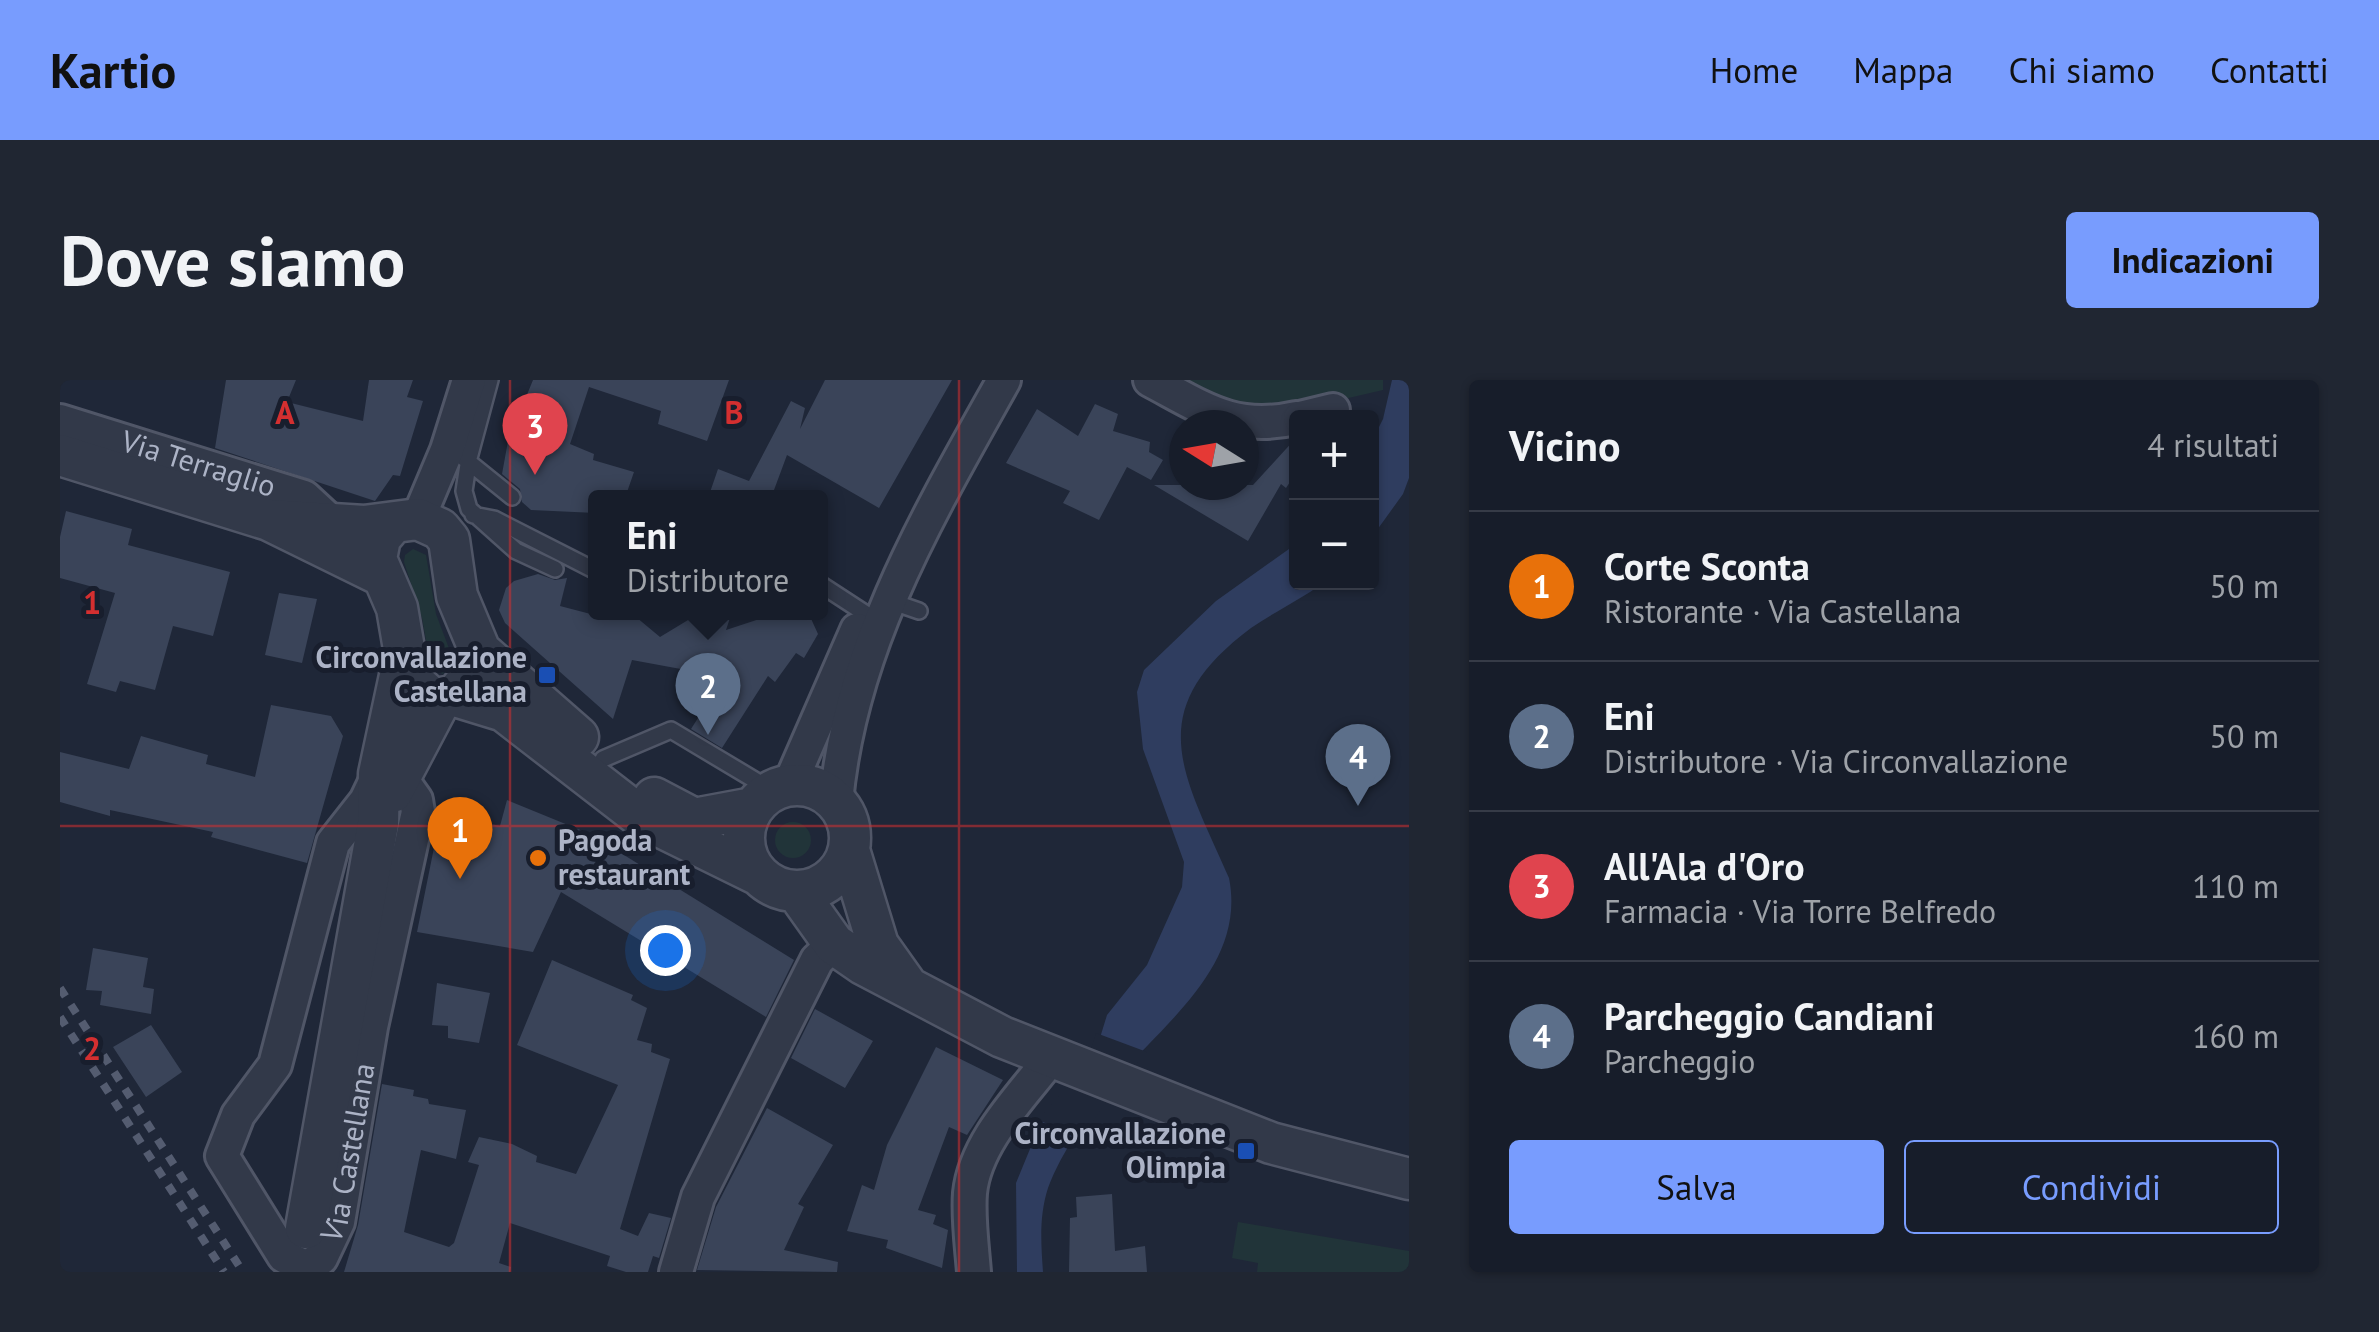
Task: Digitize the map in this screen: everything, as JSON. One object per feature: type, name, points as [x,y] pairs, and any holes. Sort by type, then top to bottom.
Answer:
[{"type":"street","points":[[469,380],[458,454],[406,521],[377,547],[383,576],[397,608],[404,657],[416,688],[504,711],[641,817],[780,889],[798,892],[830,880],[849,850]]},
{"type":"street","points":[[757,874],[744,842],[1004,380]]},
{"type":"street","points":[[1150,380],[1220,417],[1262,426],[1289,420]]},
{"type":"street","name":"Via Terraglio","points":[[60,421],[304,497],[330,522]]},
{"type":"street","name":"Via Terraglio","points":[[60,455],[268,520],[383,576]]},
{"type":"street","name":"Via Terraglio","points":[[268,520],[406,521]]},
{"type":"street","points":[[406,521],[440,528],[449,540],[458,596],[480,651],[662,805],[687,818],[716,818],[772,795],[814,788],[836,802],[848,824],[849,850],[878,945],[905,983]]},
{"type":"street","points":[[836,802],[848,716],[877,607]]},
{"type":"street","name":"Via Castellana","points":[[389,775],[416,800],[418,812],[371,1027],[338,1222],[321,1258],[307,1270],[284,1256],[222,1156],[238,1115],[275,1065],[333,844],[448,698],[474,678],[480,651]]},
{"type":"street","name":"Via Castellana","points":[[306,1228],[389,775],[404,657]]},
{"type":"street","points":[[798,892],[834,944],[863,964],[1051,1058],[1314,1156],[1409,1179]]},
{"type":"street","points":[[676,1272],[698,1197],[817,960],[834,944]]},
{"type":"street","points":[[974,1272],[970,1192],[976,1167],[1010,1110],[1051,1058]]},
{"type":"lane","points":[[490,380],[458,454],[464,491],[473,515],[516,551],[555,569]]},
{"type":"lane","points":[[458,454],[512,496]]},
{"type":"lane","points":[[473,515],[494,519],[588,568]]},
{"type":"lane","points":[[828,587],[877,607],[919,611]]},
{"type":"lane","points":[[603,759],[671,730],[772,795]]},
{"type":"green space","points":[[1178,380],[1383,380],[1383,390],[1262,418],[1259,410],[1244,410]]},
{"type":"green space","points":[[413,549],[426,555],[436,614],[453,659],[443,674],[431,668],[422,618],[404,562],[405,555]]},
{"type":"green space","points":[[793,822],[806,827],[811,840],[806,853],[793,858],[780,853],[775,840],[780,827]]},
{"type":"green space","points":[[1238,1222],[1409,1251],[1409,1272],[1257,1272],[1258,1263],[1232,1258]]},
{"type":"water","points":[[1392,380],[1409,380],[1409,478],[1403,494],[1379,527],[1379,427]]},
{"type":"water","points":[[1289,549],[1289,590],[1312,590],[1251,628],[1216,658],[1194,687],[1183,716],[1181,745],[1186,775],[1229,878],[1231,909],[1226,937],[1199,988],[1118,1077],[1078,1130],[1045,1198],[1041,1230],[1043,1272],[1017,1272],[1016,1183],[1039,1127],[1091,1067],[1107,1015],[1147,965],[1182,887],[1184,862],[1143,749],[1137,692],[1144,670],[1216,601]]},
{"type":"pier","points":[[1096,1033],[1147,1052],[1117,1085],[1082,1138],[1038,1120],[1086,1065]]},
{"type":"building","points":[[226,380],[296,380],[287,402],[363,421],[369,380],[413,380],[407,397],[423,401],[400,476],[393,475],[375,501],[215,448]]},
{"type":"building","points":[[533,380],[729,380],[707,441],[658,424],[661,411],[589,387],[570,444],[594,454],[593,460],[634,472],[628,490],[588,490],[588,513],[531,510],[522,502],[520,489],[502,474],[508,441]]},
{"type":"building","points":[[825,380],[952,380],[879,508],[787,455],[774,490],[711,490],[718,469],[749,481],[791,401],[805,408],[800,429]]},
{"type":"building","points":[[1095,404],[1118,414],[1113,431],[1150,442],[1149,452],[1163,460],[1151,480],[1127,467],[1099,520],[1063,503],[1070,491],[1006,463],[1037,409],[1078,436]]},
{"type":"building","points":[[1289,446],[1289,484],[1286,488],[1281,484],[1248,541],[1179,500],[1259,500],[1259,478]]},
{"type":"building","points":[[1154,485],[1169,485],[1169,494]]},
{"type":"building","points":[[66,511],[132,529],[128,545],[230,572],[213,636],[173,626],[155,690],[120,681],[116,692],[87,684],[115,593],[60,578],[60,537]]},
{"type":"building","points":[[538,574],[555,580],[567,578],[560,606],[588,613],[588,620],[640,620],[660,637],[688,620],[729,620],[726,630],[757,620],[812,620],[818,634],[804,658],[796,653],[775,682],[768,676],[722,748],[691,729],[724,677],[632,660],[613,719],[505,623],[499,610],[506,588],[514,581]]},
{"type":"building","points":[[279,593],[317,599],[302,663],[265,655]]},
{"type":"building","points":[[271,705],[331,716],[343,736],[307,863],[211,837],[213,832],[110,810],[110,816],[60,802],[60,752],[129,769],[141,736],[208,755],[206,764],[255,777]]},
{"type":"building","points":[[507,800],[590,834],[794,960],[766,1017],[561,892],[533,952],[417,932],[441,813],[500,826]]},
{"type":"building","points":[[93,948],[148,958],[143,987],[154,989],[151,1014],[100,1005],[102,991],[86,990]]},
{"type":"building","points":[[552,960],[633,995],[631,1000],[647,1008],[637,1040],[652,1044],[651,1052],[670,1059],[620,1229],[638,1236],[649,1213],[671,1218],[659,1258],[653,1256],[648,1272],[626,1272],[607,1266],[610,1256],[510,1223],[499,1263],[511,1267],[510,1272],[344,1272],[358,1225],[382,1084],[414,1090],[413,1096],[428,1099],[429,1104],[466,1110],[456,1159],[421,1150],[404,1232],[449,1247],[454,1243],[479,1165],[468,1162],[479,1137],[512,1144],[537,1156],[536,1162],[576,1174],[618,1085],[517,1045]]},
{"type":"building","points":[[437,983],[490,993],[479,1043],[448,1038],[448,1026],[432,1025]]},
{"type":"building","points":[[815,1009],[873,1041],[845,1088],[791,1058]]},
{"type":"building","points":[[151,1025],[182,1072],[146,1097],[113,1047]]},
{"type":"building","points":[[936,1047],[1003,1080],[967,1135],[949,1127],[918,1210],[936,1215],[933,1224],[948,1230],[942,1268],[886,1248],[888,1240],[847,1231],[862,1185],[874,1190],[887,1145]]},
{"type":"building","points":[[767,1108],[833,1145],[798,1204],[804,1207],[784,1250],[838,1262],[837,1272],[697,1270],[716,1207]]},
{"type":"building","points":[[1112,1194],[1115,1251],[1145,1246],[1147,1272],[1069,1272],[1070,1218],[1077,1217],[1076,1197]]},
{"type":"railway","points":[[60,988],[243,1272]]},
{"type":"railway","points":[[60,1017],[224,1272]]},
{"type":"place","name":"All'Ala d'Oro","points":[[535,475]]},
{"type":"place","name":"Circonvallazione Castellana","points":[[547,675]]},
{"type":"place","name":"Eni","points":[[708,735]]},
{"type":"place","name":"Parcheggio Candiani","points":[[1358,806]]},
{"type":"place","name":"Pagoda restaurant","points":[[538,858]]},
{"type":"place","name":"Corte Sconta","points":[[460,879]]},
{"type":"place","name":"Circonvallazione Olimpia","points":[[1246,1151]]}]
